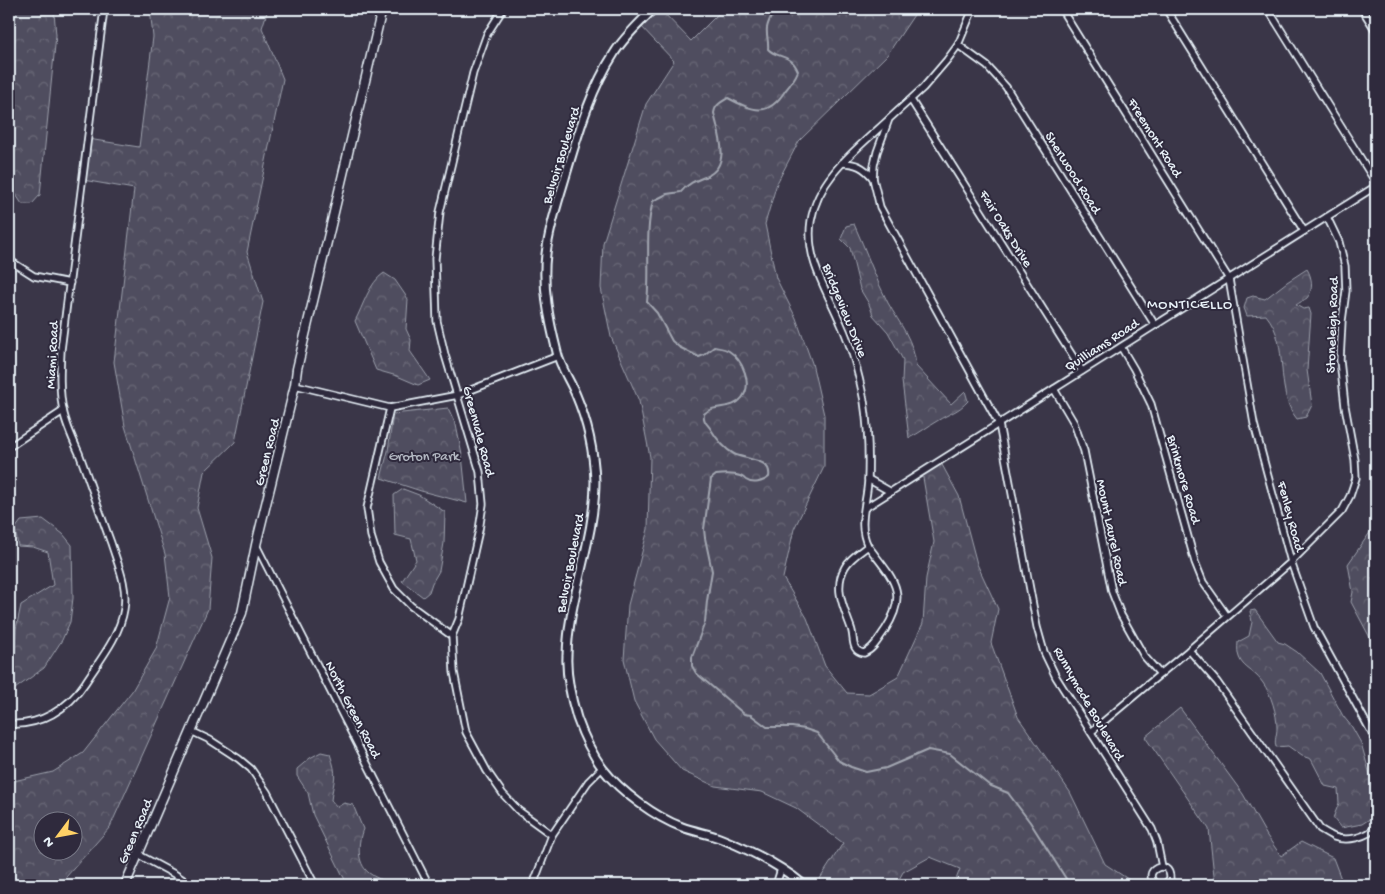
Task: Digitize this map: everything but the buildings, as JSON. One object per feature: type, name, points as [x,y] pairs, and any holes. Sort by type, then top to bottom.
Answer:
[{"type":"main road","name":"Green Road","points":[[125,885],[242,613],[256,545],[382,9]]},
{"type":"street","name":"Miami Road","points":[[9,724],[30,722],[49,717],[62,709],[78,693],[108,646],[118,628],[124,610],[124,581],[63,412],[60,371],[104,9]]},
{"type":"street","name":"Greenvale Road","points":[[503,9],[487,34],[473,73],[440,212],[434,259],[437,321],[445,355],[480,472],[483,504],[461,610],[452,636],[454,672],[466,732],[487,771],[503,794],[519,811],[552,835]]},
{"type":"street","points":[[640,9],[646,17]]},
{"type":"street","name":"Belvoir Boulevard","points":[[653,9],[616,51],[584,112],[559,199],[546,254],[545,288],[548,313],[558,356],[576,395],[590,439],[595,481],[590,530],[570,621],[566,657],[569,683],[582,730],[602,768],[636,800],[659,816],[681,827],[720,838],[753,852],[804,885]]},
{"type":"street","name":"Bridgeview Drive","points":[[868,546],[862,528],[868,479],[868,441],[861,384],[849,343],[814,267],[810,227],[815,207],[828,179],[842,163],[936,76],[958,44],[973,9]]},
{"type":"street","name":"Freemont Road","points":[[1060,9],[1229,280]]},
{"type":"street","points":[[1166,9],[1304,231]]},
{"type":"street","points":[[1268,9],[1376,184]]},
{"type":"street","points":[[1362,9],[1376,31]]},
{"type":"street","name":"Sherwood Road","points":[[958,44],[987,66],[1006,87],[1155,325]]},
{"type":"street","name":"Fair Oaks Drive","points":[[911,100],[1082,371]]},
{"type":"street","points":[[873,178],[877,152],[889,119]]},
{"type":"street","points":[[842,163],[859,165],[867,170],[873,178]]},
{"type":"street","name":"Runnymede Boulevard","points":[[873,178],[880,207],[999,424],[1037,627],[1044,652],[1056,677],[1152,829],[1157,842],[1162,867],[1168,870],[1170,876],[1168,882],[1164,885]]},
{"type":"street","name":"Quilliams Road","points":[[865,508],[1229,280],[1376,184]]},
{"type":"street","name":"Stoneleigh Road","points":[[1091,732],[1190,650],[1291,562],[1342,511],[1350,496],[1356,478],[1355,460],[1345,406],[1340,360],[1346,291],[1345,266],[1339,242],[1327,217]]},
{"type":"street","points":[[9,260],[34,276],[70,283]]},
{"type":"street","name":"Fenley Road","points":[[1229,280],[1254,424],[1291,562],[1314,628],[1376,744]]},
{"type":"street","name":"Brinkmore Road","points":[[1121,347],[1151,404],[1195,562],[1203,582],[1228,616]]},
{"type":"street","points":[[295,385],[390,408],[458,395],[558,356]]},
{"type":"street","name":"Mount Laurel Road","points":[[1054,389],[1074,423],[1084,452],[1112,592],[1121,616],[1144,656],[1160,674]]},
{"type":"street","points":[[390,408],[367,508],[371,536],[379,562],[394,589],[411,606],[452,636]]},
{"type":"street","points":[[9,447],[63,412]]},
{"type":"street","points":[[868,479],[891,492]]},
{"type":"street","name":"North Green Road","points":[[256,545],[429,885]]},
{"type":"street","points":[[868,546],[896,585],[897,598],[896,609],[892,618],[874,646],[864,653],[854,646],[852,630],[840,596],[840,586],[845,567],[854,556],[868,546]]},
{"type":"street","points":[[1190,650],[1217,682],[1320,829],[1336,838],[1350,838],[1362,836],[1376,827]]},
{"type":"street","points":[[191,731],[210,740],[251,769],[267,792],[315,885]]},
{"type":"street","points":[[533,885],[552,835],[588,782],[602,768]]},
{"type":"street","points":[[139,855],[176,875],[190,885]]},
{"type":"street","points":[[1157,885],[1152,881],[1152,872],[1156,868],[1162,867]]},
{"type":"street","points":[[776,885],[781,869]]},
{"type":"green space","points":[[19,9],[51,9],[54,12],[56,35],[40,195],[32,204],[22,204],[9,184],[9,16]]},
{"type":"green space","points":[[150,9],[268,9],[262,28],[283,79],[247,252],[263,302],[235,442],[204,472],[197,508],[212,558],[208,609],[110,827],[82,859],[82,812],[32,812],[32,862],[79,862],[59,885],[11,885],[9,884],[9,782],[53,772],[83,753],[132,691],[156,649],[170,597],[165,554],[125,426],[114,362],[134,189],[83,180],[88,139],[139,147],[153,37]]},
{"type":"green space","points":[[653,9],[660,9],[691,41],[723,9],[918,9],[887,55],[799,141],[777,183],[765,224],[776,278],[796,318],[812,363],[824,415],[824,467],[794,529],[783,578],[807,618],[825,666],[847,693],[869,694],[898,677],[923,623],[926,578],[934,542],[922,472],[940,461],[959,496],[977,564],[998,609],[991,643],[1018,717],[1070,792],[1105,864],[1137,885],[954,885],[960,869],[930,857],[903,872],[896,885],[816,885],[843,843],[796,808],[762,792],[715,786],[682,771],[654,739],[634,701],[624,659],[628,605],[648,529],[650,457],[639,401],[611,337],[601,288],[603,243],[646,104],[674,61],[639,24]]},
{"type":"green space","points":[[854,224],[883,293],[909,341],[916,366],[951,404],[965,391],[968,401],[957,410],[909,438],[902,381],[903,360],[888,332],[873,315],[860,289],[850,248],[841,239],[846,226]]},
{"type":"green space","points":[[1307,269],[1311,280],[1311,291],[1307,298],[1296,305],[1303,309],[1309,308],[1311,314],[1307,370],[1312,405],[1306,417],[1297,419],[1286,395],[1278,340],[1274,327],[1266,315],[1247,316],[1244,308],[1247,298],[1253,296],[1265,299]]},
{"type":"green space","points":[[384,273],[395,280],[408,299],[406,329],[411,340],[410,351],[430,380],[418,385],[376,370],[355,321],[370,289]]},
{"type":"green space","name":"Groton Park","points":[[448,408],[456,425],[462,455],[467,503],[381,478],[388,451],[393,414]]},
{"type":"green space","points":[[403,489],[419,495],[445,512],[444,543],[439,571],[429,592],[423,597],[402,581],[416,560],[411,539],[395,535],[394,495]]},
{"type":"green space","points":[[1376,514],[1376,649],[1351,602],[1353,592],[1348,564],[1371,531]]},
{"type":"green space","points":[[43,519],[63,534],[72,545],[73,598],[70,622],[62,640],[44,668],[12,691],[11,704],[9,705],[9,665],[15,654],[16,629],[21,605],[53,585],[48,552],[33,547],[18,546],[15,529],[21,521]]},
{"type":"green space","points":[[1255,610],[1278,642],[1297,652],[1320,673],[1343,716],[1361,743],[1376,796],[1374,816],[1362,824],[1341,828],[1333,818],[1339,803],[1338,789],[1325,786],[1311,759],[1302,756],[1288,746],[1276,747],[1277,722],[1271,698],[1258,677],[1241,662],[1238,651],[1238,642],[1249,636],[1252,622],[1250,611]]},
{"type":"green space","points":[[1180,708],[1243,794],[1281,856],[1301,842],[1333,858],[1341,879],[1353,885],[1215,885],[1209,829],[1145,737]]},
{"type":"green space","points":[[321,752],[330,754],[334,768],[335,777],[331,800],[337,807],[344,803],[353,805],[363,829],[359,846],[362,864],[369,873],[390,885],[348,885],[343,876],[313,815],[308,793],[297,776],[297,769]]},
{"type":"waterway","points":[[775,9],[767,28],[768,49],[792,61],[798,71],[794,79],[779,100],[766,109],[753,109],[728,98],[719,104],[714,113],[720,139],[721,157],[715,171],[696,180],[681,192],[667,194],[653,201],[650,214],[647,302],[657,313],[672,341],[679,347],[699,357],[714,347],[722,348],[729,351],[738,360],[745,373],[747,386],[742,398],[728,406],[708,411],[704,414],[704,420],[726,449],[739,456],[762,463],[769,471],[769,477],[758,482],[749,482],[742,477],[731,474],[716,475],[711,479],[704,529],[712,571],[705,622],[692,657],[692,666],[696,673],[744,714],[751,715],[767,727],[792,727],[817,733],[839,761],[851,767],[866,772],[886,768],[928,750],[950,754],[989,785],[1008,793],[1030,822],[1070,885]]},
{"type":"district","name":"MONTICELLO","points":[[1190,303]]}]
